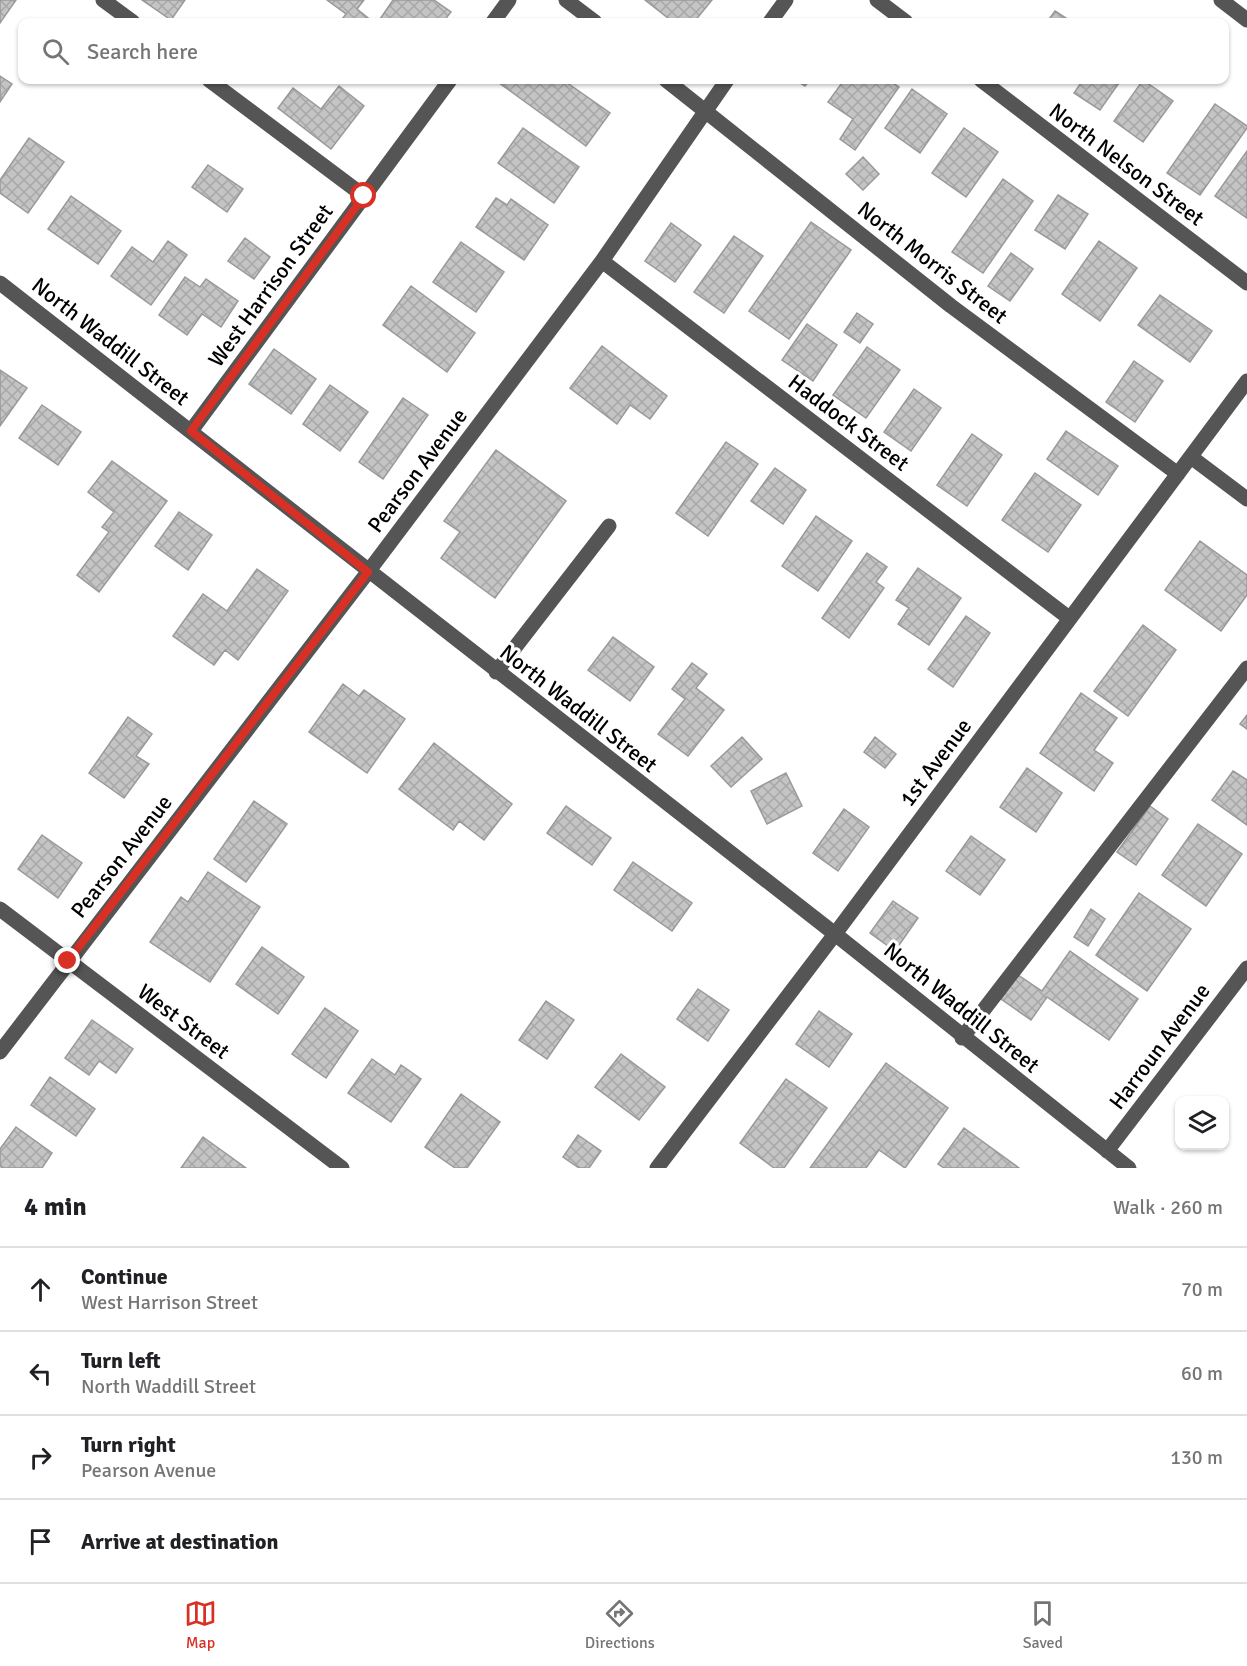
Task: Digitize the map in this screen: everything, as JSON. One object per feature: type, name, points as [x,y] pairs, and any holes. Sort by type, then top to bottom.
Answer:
[{"type":"street","points":[[103,0],[128,18]]},
{"type":"street","points":[[495,18],[509,0]]},
{"type":"street","points":[[566,0],[589,18]]},
{"type":"street","points":[[773,18],[786,0]]},
{"type":"street","points":[[877,0],[901,18]]},
{"type":"street","points":[[1221,0],[1247,20]]},
{"type":"street","points":[[214,84],[364,196]]},
{"type":"street","name":"West Harrison Street","points":[[191,431],[447,84]]},
{"type":"street","name":"North Morris Street","points":[[671,84],[951,306],[1178,474]]},
{"type":"street","name":"Pearson Avenue","points":[[0,1052],[368,572],[602,261],[724,84]]},
{"type":"street","name":"North Nelson Street","points":[[986,84],[1247,283]]},
{"type":"street","name":"Haddock Street","points":[[602,261],[1069,618]]},
{"type":"street","name":"North Waddill Street","points":[[0,284],[834,934],[962,1038],[1129,1168]]},
{"type":"street","name":"1st Avenue","points":[[657,1168],[1247,381]]},
{"type":"street","points":[[1191,457],[1247,499]]},
{"type":"street","points":[[496,672],[609,526]]},
{"type":"street","points":[[962,1038],[1247,668]]},
{"type":"street","name":"West Street","points":[[0,909],[342,1168]]},
{"type":"street","name":"Harroun Avenue","points":[[1107,1151],[1247,968]]},
{"type":"building","points":[[0,0],[16,0],[0,23]]},
{"type":"building","points":[[142,0],[185,0],[172,18],[168,18]]},
{"type":"building","points":[[327,0],[364,0],[357,9],[368,18],[343,18],[346,14]]},
{"type":"building","points":[[393,0],[434,0],[451,12],[446,18],[381,18]]},
{"type":"building","points":[[645,0],[712,0],[697,18],[668,18]]},
{"type":"building","points":[[1055,11],[1066,18],[1050,18]]},
{"type":"building","points":[[0,76],[12,84],[0,102]]},
{"type":"building","points":[[501,84],[569,84],[610,113],[586,146]]},
{"type":"building","points":[[841,84],[894,84],[899,87],[855,150],[840,139],[853,119],[828,102]]},
{"type":"building","points":[[1080,84],[1118,84],[1100,110],[1074,93]]},
{"type":"building","points":[[1140,84],[1149,84],[1173,101],[1143,142],[1114,121]]},
{"type":"building","points":[[339,86],[364,106],[331,149],[278,108],[293,88],[321,109]]},
{"type":"building","points":[[912,89],[947,114],[920,153],[885,128]]},
{"type":"building","points":[[1215,104],[1247,128],[1200,195],[1167,173]]},
{"type":"building","points":[[523,128],[579,167],[554,203],[498,163]]},
{"type":"building","points":[[964,128],[998,152],[966,197],[932,173]]},
{"type":"building","points":[[29,138],[64,162],[28,213],[0,193],[0,180]]},
{"type":"building","points":[[1247,151],[1247,218],[1215,196]]},
{"type":"building","points":[[863,157],[879,174],[863,190],[846,174]]},
{"type":"building","points":[[208,165],[243,189],[227,212],[192,187]]},
{"type":"building","points":[[1003,179],[1033,201],[983,273],[952,252]]},
{"type":"building","points":[[1058,195],[1088,214],[1065,249],[1035,230]]},
{"type":"building","points":[[71,196],[121,231],[98,264],[48,229]]},
{"type":"building","points":[[496,198],[507,205],[511,199],[548,225],[524,260],[476,227]]},
{"type":"building","points":[[811,222],[851,250],[789,339],[749,311]]},
{"type":"building","points":[[671,223],[701,245],[675,282],[645,261]]},
{"type":"building","points":[[734,236],[763,256],[724,313],[694,292]]},
{"type":"building","points":[[245,238],[270,257],[254,279],[228,261]]},
{"type":"building","points":[[168,241],[187,255],[151,305],[111,276],[132,247],[153,262]]},
{"type":"building","points":[[1099,241],[1137,268],[1100,321],[1062,294]]},
{"type":"building","points":[[461,242],[504,272],[476,312],[433,282]]},
{"type":"building","points":[[1011,253],[1033,269],[1010,301],[988,286]]},
{"type":"building","points":[[185,277],[200,287],[206,279],[238,301],[221,327],[202,314],[187,335],[159,315]]},
{"type":"building","points":[[411,286],[475,333],[447,372],[383,325]]},
{"type":"building","points":[[1160,295],[1212,331],[1190,362],[1138,325]]},
{"type":"building","points":[[857,313],[873,324],[860,343],[844,332]]},
{"type":"building","points":[[807,324],[837,345],[813,381],[782,360]]},
{"type":"building","points":[[602,346],[667,396],[650,419],[630,405],[617,424],[570,388]]},
{"type":"building","points":[[867,347],[900,370],[866,418],[833,395]]},
{"type":"building","points":[[274,349],[316,379],[291,414],[249,384]]},
{"type":"building","points":[[1134,361],[1163,381],[1135,422],[1106,402]]},
{"type":"building","points":[[0,370],[27,388],[0,426]]},
{"type":"building","points":[[330,385],[368,412],[340,451],[303,424]]},
{"type":"building","points":[[914,389],[941,408],[911,451],[884,432]]},
{"type":"building","points":[[403,398],[428,415],[383,479],[359,462]]},
{"type":"building","points":[[42,405],[81,432],[58,465],[19,438]]},
{"type":"building","points":[[1066,431],[1118,466],[1098,495],[1047,459]]},
{"type":"building","points":[[972,434],[1002,455],[967,506],[937,485]]},
{"type":"building","points":[[726,442],[758,464],[708,536],[676,513]]},
{"type":"building","points":[[496,450],[566,501],[495,598],[441,558],[460,532],[444,521]]},
{"type":"building","points":[[112,461],[167,501],[99,592],[77,575],[109,532],[102,527],[114,512],[88,492]]},
{"type":"building","points":[[775,468],[806,490],[783,524],[751,501]]},
{"type":"building","points":[[1035,473],[1081,505],[1048,552],[1002,520]]},
{"type":"building","points":[[179,512],[212,535],[188,570],[155,546]]},
{"type":"building","points":[[816,516],[852,541],[818,591],[782,566]]},
{"type":"building","points":[[1200,541],[1247,575],[1247,595],[1221,631],[1165,590]]},
{"type":"building","points":[[867,553],[887,567],[876,582],[884,588],[849,638],[822,618]]},
{"type":"building","points":[[918,568],[961,598],[929,645],[898,624],[909,608],[896,600]]},
{"type":"building","points":[[257,569],[288,591],[238,660],[225,650],[214,665],[173,636],[203,594],[227,611]]},
{"type":"building","points":[[966,616],[990,633],[953,687],[928,669]]},
{"type":"building","points":[[1143,625],[1176,650],[1128,716],[1094,691]]},
{"type":"building","points":[[613,637],[654,667],[630,701],[588,670]]},
{"type":"building","points":[[692,663],[707,674],[696,688],[724,710],[688,756],[658,734],[685,699],[672,689]]},
{"type":"building","points":[[343,684],[359,696],[364,690],[405,719],[367,773],[309,732]]},
{"type":"building","points":[[1081,693],[1117,718],[1094,750],[1113,763],[1094,791],[1040,753]]},
{"type":"building","points":[[1247,715],[1247,729],[1240,724]]},
{"type":"building","points":[[128,717],[152,734],[136,756],[149,764],[124,798],[89,773]]},
{"type":"building","points":[[742,737],[762,759],[731,787],[711,766]]},
{"type":"building","points":[[875,737],[896,754],[885,768],[864,752]]},
{"type":"building","points":[[434,743],[512,804],[484,840],[459,821],[453,830],[399,789]]},
{"type":"building","points":[[1027,768],[1062,793],[1036,832],[1000,807]]},
{"type":"building","points":[[1233,771],[1247,780],[1247,825],[1212,800]]},
{"type":"building","points":[[786,773],[802,806],[767,824],[751,791]]},
{"type":"building","points":[[254,801],[287,824],[246,882],[214,859]]},
{"type":"building","points":[[566,806],[611,838],[592,865],[547,833]]},
{"type":"building","points":[[1150,806],[1168,819],[1136,865],[1117,852]]},
{"type":"building","points":[[844,809],[869,827],[838,871],[813,853]]},
{"type":"building","points":[[1198,824],[1242,854],[1206,906],[1162,875]]},
{"type":"building","points":[[42,835],[82,863],[58,898],[18,869]]},
{"type":"building","points":[[971,836],[1005,860],[980,895],[946,871]]},
{"type":"building","points":[[633,862],[692,903],[672,931],[614,890]]},
{"type":"building","points":[[208,872],[260,907],[210,982],[150,942],[181,897],[188,902]]},
{"type":"building","points":[[1139,893],[1191,929],[1147,991],[1096,955]]},
{"type":"building","points":[[893,901],[918,918],[895,951],[870,933]]},
{"type":"building","points":[[1091,909],[1105,919],[1088,946],[1074,937]]},
{"type":"building","points":[[262,947],[304,977],[278,1014],[236,984]]},
{"type":"building","points":[[1070,951],[1138,999],[1109,1040],[1047,997],[1031,1020],[1001,999],[1018,975],[1042,991]]},
{"type":"building","points":[[698,989],[729,1010],[708,1041],[677,1019]]},
{"type":"building","points":[[546,1001],[574,1020],[547,1059],[519,1040]]},
{"type":"building","points":[[325,1008],[358,1031],[326,1078],[292,1054]]},
{"type":"building","points":[[819,1011],[852,1034],[829,1067],[796,1044]]},
{"type":"building","points":[[92,1020],[133,1049],[116,1073],[99,1061],[89,1075],[65,1058]]},
{"type":"building","points":[[621,1054],[665,1087],[639,1120],[595,1087]]},
{"type":"building","points":[[372,1059],[395,1075],[401,1065],[421,1079],[391,1122],[348,1093]]},
{"type":"building","points":[[886,1063],[948,1108],[905,1168],[879,1150],[866,1168],[810,1168]]},
{"type":"building","points":[[50,1077],[95,1109],[76,1136],[31,1105]]},
{"type":"building","points":[[786,1079],[827,1108],[784,1168],[774,1168],[740,1143]]},
{"type":"building","points":[[461,1094],[500,1122],[467,1168],[455,1168],[425,1147]]},
{"type":"building","points":[[16,1127],[52,1153],[42,1168],[2,1168],[0,1166],[0,1149]]},
{"type":"building","points":[[964,1128],[1019,1168],[944,1168],[938,1164]]},
{"type":"building","points":[[578,1135],[601,1151],[589,1168],[579,1168],[563,1157]]},
{"type":"building","points":[[203,1137],[246,1168],[181,1168]]},
{"type":"route","points":[[68,961],[368,572],[191,431],[364,196]]}]
